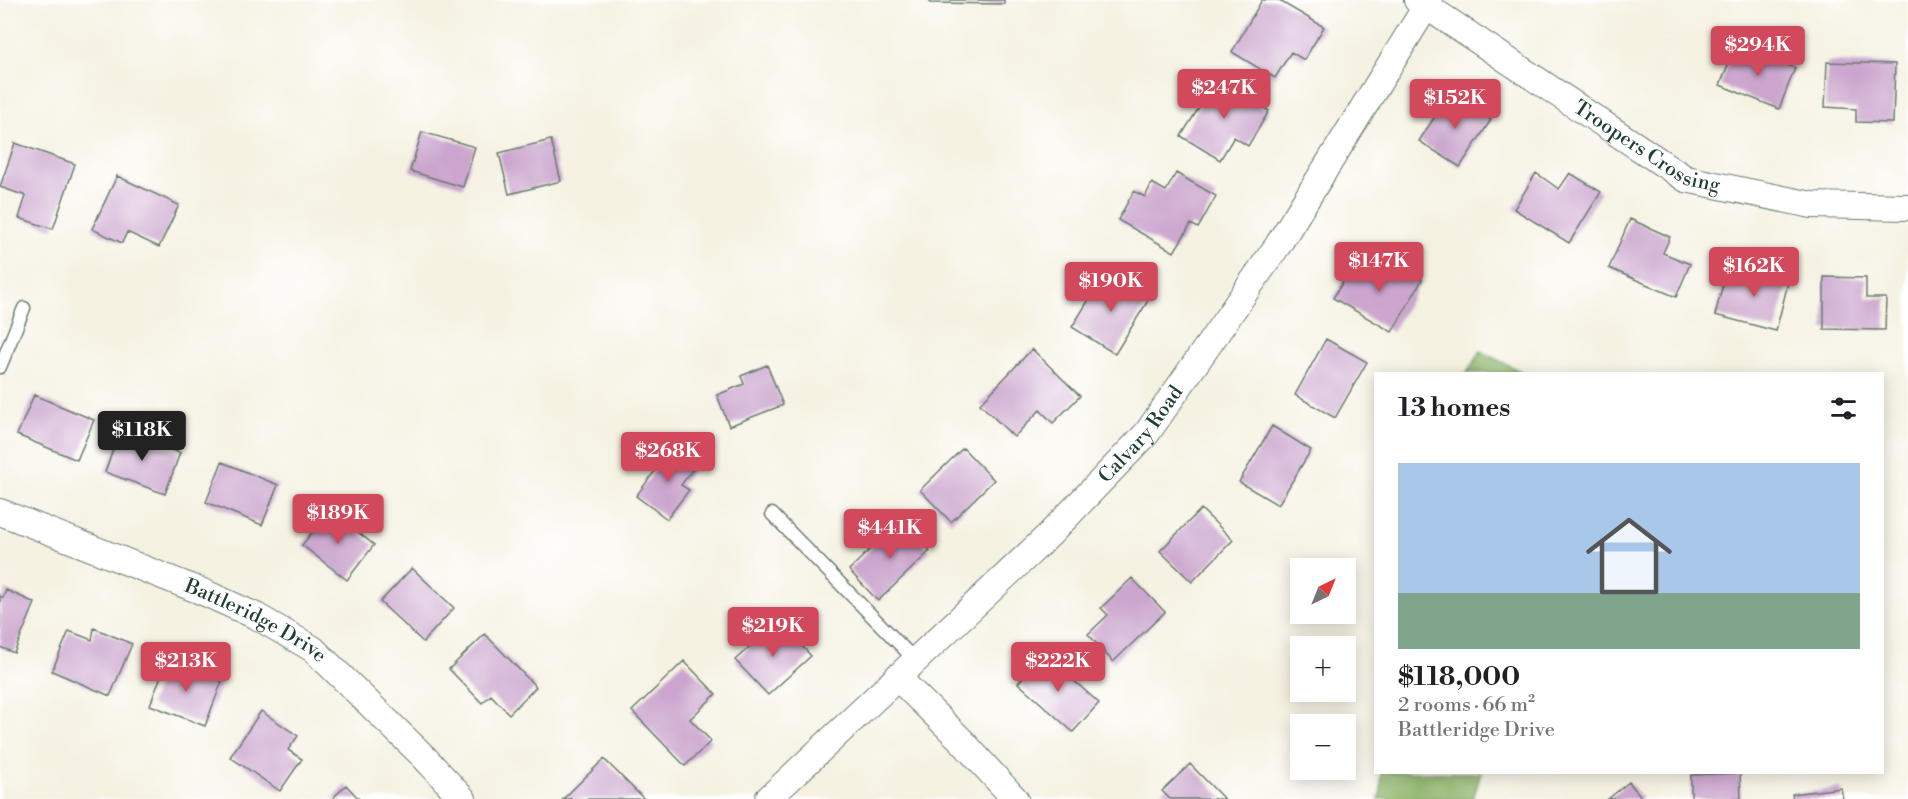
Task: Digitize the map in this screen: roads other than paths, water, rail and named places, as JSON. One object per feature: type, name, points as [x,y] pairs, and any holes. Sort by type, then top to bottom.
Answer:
[{"type":"street","name":"Troopers Crossing","points":[[1424,2],[1686,179],[1812,205],[1908,207]]},
{"type":"street","name":"Calvary Road","points":[[768,799],[1049,535],[1147,434],[1278,245],[1424,2]]},
{"type":"street","name":"Battleridge Drive","points":[[0,512],[203,592],[256,616],[313,649],[424,757],[463,799]]},
{"type":"street","points":[[906,669],[961,740],[1015,799]]},
{"type":"lane","points":[[0,367],[24,308]]},
{"type":"lane","points":[[772,514],[906,669]]}]
